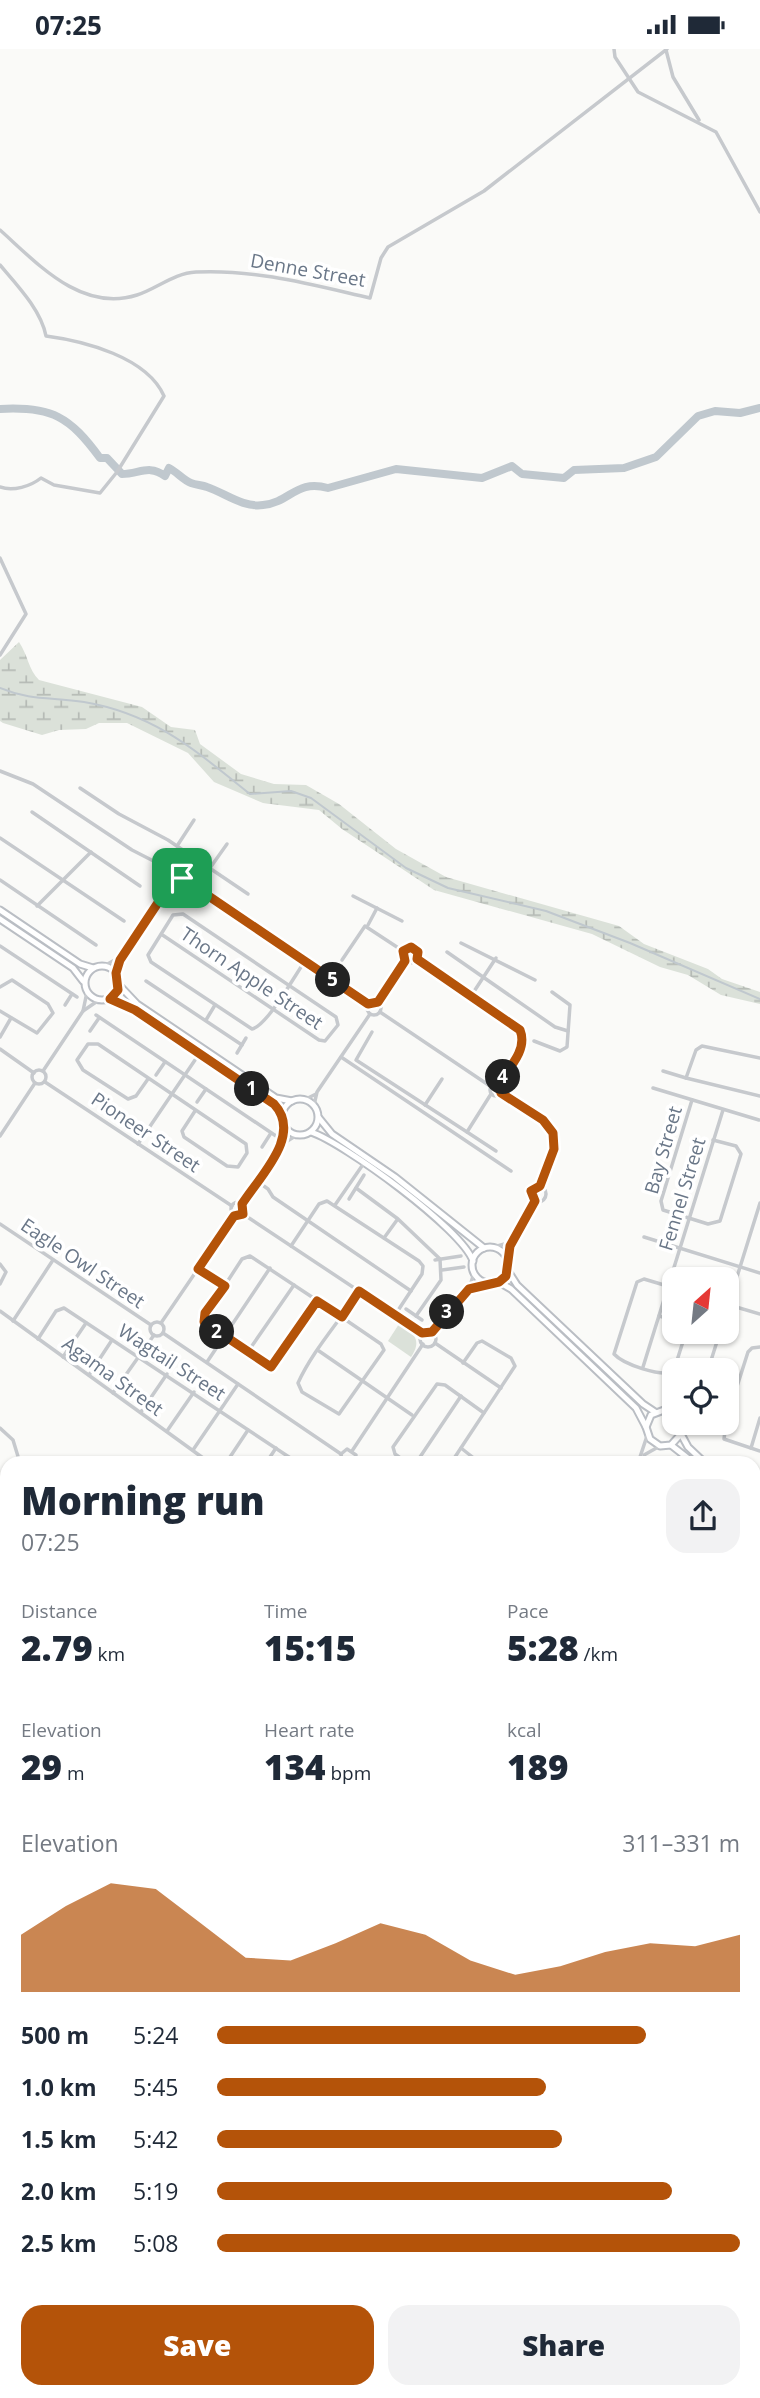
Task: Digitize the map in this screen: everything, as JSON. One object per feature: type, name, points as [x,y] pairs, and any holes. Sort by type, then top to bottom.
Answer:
[{"type":"street","points":[[614,49],[615,57],[642,95],[700,122],[719,135],[760,212]]},
{"type":"street","points":[[667,50],[671,73],[700,122]]},
{"type":"street","name":"Denne Street","points":[[0,230],[70,289],[95,296],[132,296],[183,274],[209,272],[257,273],[370,298],[381,258],[388,247],[472,199],[667,50]]},
{"type":"street","points":[[0,265],[23,291],[44,327],[46,336],[65,338],[127,358],[163,393],[159,406],[102,492],[96,494],[54,485],[41,478],[32,484],[9,490],[0,487]]},
{"type":"street","points":[[0,558],[26,614],[0,655]]},
{"type":"street","points":[[0,771],[33,784],[132,850],[171,870],[180,868],[189,855]]},
{"type":"street","points":[[80,787],[119,814],[177,846],[248,894]]},
{"type":"street","points":[[32,812],[140,885]]},
{"type":"street","points":[[177,846],[194,820]]},
{"type":"street","points":[[0,838],[124,921]]},
{"type":"street","points":[[210,868],[227,843]]},
{"type":"street","points":[[37,905],[92,852]]},
{"type":"street","points":[[180,868],[182,878],[368,1004],[370,1014]]},
{"type":"street","points":[[171,870],[173,880]]},
{"type":"street","points":[[182,878],[173,880],[124,953],[116,973],[119,985],[137,1004],[276,1098],[292,1101],[306,1099],[317,1092]]},
{"type":"street","points":[[0,880],[96,945]]},
{"type":"street","points":[[354,896],[402,921]]},
{"type":"street","points":[[342,960],[361,929],[368,926],[376,908]]},
{"type":"street","points":[[0,910],[80,964],[93,968],[104,966],[124,953]]},
{"type":"street","points":[[289,985],[180,912],[173,915],[149,952],[151,962],[253,1029],[260,1026],[289,985],[304,961]]},
{"type":"street","points":[[0,919],[73,968],[85,984]]},
{"type":"street","points":[[368,926],[403,951],[405,961],[378,1002],[380,1012],[490,1086],[498,1084],[520,1052],[522,1035],[513,1023],[417,959]]},
{"type":"street","name":"Thorn Apple Street","points":[[161,934],[319,1040],[328,1040],[338,1020],[289,985]]},
{"type":"street","points":[[461,943],[496,958],[535,980]]},
{"type":"street","points":[[0,946],[77,997]]},
{"type":"street","points":[[403,951],[413,947],[418,952],[417,959],[412,963],[405,961]]},
{"type":"street","points":[[447,952],[555,1027],[568,1031]]},
{"type":"street","points":[[471,996],[496,958]]},
{"type":"street","points":[[104,966],[116,973]]},
{"type":"street","points":[[83,1011],[87,992],[86,977],[93,968]]},
{"type":"street","points":[[0,987],[12,980],[53,1009],[48,1022],[37,1033],[0,1011]]},
{"type":"street","points":[[146,981],[242,1045]]},
{"type":"street","points":[[110,999],[119,985]]},
{"type":"street","points":[[87,992],[99,1000]]},
{"type":"street","points":[[534,1041],[564,1051],[567,1047],[570,1005],[552,992]]},
{"type":"street","points":[[65,1005],[72,994]]},
{"type":"street","points":[[0,1049],[34,1073],[43,1071],[83,1011],[99,1000],[122,1002],[143,1015],[274,1104],[282,1114],[286,1128],[281,1145],[242,1204],[243,1214]]},
{"type":"street","points":[[368,1004],[378,1002]]},
{"type":"street","points":[[206,1020],[215,1005]]},
{"type":"street","points":[[380,1012],[370,1014],[317,1092],[314,1105],[318,1118],[332,1134],[402,1182],[484,1248],[494,1248],[513,1241]]},
{"type":"street","points":[[90,1031],[97,1016],[276,1136]]},
{"type":"street","points":[[0,1037],[12,1019]]},
{"type":"street","points":[[372,1032],[356,1060],[496,1151]]},
{"type":"street","points":[[237,1053],[246,1038]]},
{"type":"street","points":[[148,1079],[137,1094],[128,1099],[83,1070],[77,1060],[88,1044],[95,1043],[246,1144],[247,1153],[237,1167],[227,1166],[184,1137],[183,1131],[195,1111]]},
{"type":"street","points":[[686,1078],[696,1050],[702,1046],[760,1058]]},
{"type":"street","points":[[341,1057],[511,1171]]},
{"type":"street","points":[[138,1144],[195,1060]]},
{"type":"street","points":[[156,1075],[165,1062]]},
{"type":"street","points":[[35,1083],[45,1082],[43,1071]]},
{"type":"street","points":[[663,1071],[760,1096]]},
{"type":"street","points":[[0,1136],[35,1083],[34,1073]]},
{"type":"street","points":[[425,1105],[442,1079]]},
{"type":"street","name":"Pioneer Street","points":[[45,1082],[232,1206]]},
{"type":"street","points":[[498,1084],[501,1093]]},
{"type":"street","points":[[467,1132],[491,1094],[490,1086]]},
{"type":"street","points":[[653,1088],[759,1121]]},
{"type":"street","points":[[197,1103],[206,1089]]},
{"type":"street","points":[[491,1094],[501,1093],[543,1120],[553,1133],[554,1149],[540,1186],[531,1191],[535,1201]]},
{"type":"street","points":[[306,1099],[314,1105]]},
{"type":"street","name":"Bay Street","points":[[689,1218],[667,1212],[661,1205],[692,1100]]},
{"type":"street","points":[[282,1114],[292,1101]]},
{"type":"street","name":"Fennel Street","points":[[674,1267],[723,1109]]},
{"type":"street","points":[[311,1132],[318,1118]]},
{"type":"street","points":[[286,1128],[297,1135]]},
{"type":"street","points":[[154,1335],[152,1325],[161,1323],[234,1216],[243,1214],[422,1333],[432,1332],[469,1289],[474,1273],[468,1249],[446,1227],[363,1163],[311,1132],[297,1135],[281,1145]]},
{"type":"street","points":[[262,1147],[271,1133]]},
{"type":"street","points":[[689,1218],[717,1224],[729,1195],[740,1151],[713,1140]]},
{"type":"street","points":[[335,1205],[363,1163]]},
{"type":"street","points":[[349,1199],[364,1175]]},
{"type":"street","points":[[257,1181],[269,1190],[273,1197],[411,1291]]},
{"type":"street","points":[[540,1186],[545,1196],[535,1201],[513,1241],[508,1271],[517,1285],[655,1412],[662,1412]]},
{"type":"street","points":[[356,1188],[398,1219],[438,1260],[442,1270],[441,1279],[416,1316]]},
{"type":"street","points":[[291,1246],[322,1202],[335,1205],[422,1263],[424,1270],[395,1315]]},
{"type":"street","points":[[739,1270],[760,1203]]},
{"type":"street","points":[[234,1216],[232,1206],[242,1204]]},
{"type":"street","points":[[384,1238],[398,1219]]},
{"type":"street","name":"Eagle Owl Street","points":[[0,1224],[152,1325]]},
{"type":"street","points":[[644,1237],[760,1273]]},
{"type":"street","points":[[473,1261],[484,1248]]},
{"type":"street","points":[[494,1248],[503,1252],[508,1261]]},
{"type":"street","points":[[317,1301],[274,1366],[268,1367],[206,1325],[203,1319],[247,1255],[342,1317],[383,1347],[383,1354],[339,1414],[302,1392],[298,1383],[342,1317],[359,1291]]},
{"type":"street","points":[[438,1260],[461,1256]]},
{"type":"street","points":[[13,1321],[53,1260]]},
{"type":"street","points":[[0,1264],[6,1272],[0,1284]]},
{"type":"street","points":[[442,1270],[464,1267]]},
{"type":"street","points":[[207,1362],[270,1268]]},
{"type":"street","points":[[198,1269],[225,1286]]},
{"type":"street","points":[[499,1282],[508,1271]]},
{"type":"street","points":[[474,1273],[488,1283]]},
{"type":"street","points":[[662,1284],[644,1279],[636,1285],[614,1354],[621,1360],[662,1373]]},
{"type":"street","points":[[469,1289],[499,1282],[511,1289],[636,1408],[646,1427],[647,1436],[642,1456]]},
{"type":"street","points":[[247,1353],[294,1285]]},
{"type":"street","name":"Fennel Street","points":[[643,1367],[662,1306]]},
{"type":"street","points":[[739,1308],[760,1314]]},
{"type":"street","name":"Wagtail Street","points":[[38,1339],[60,1309],[67,1310],[288,1456]]},
{"type":"street","points":[[406,1310],[422,1320]]},
{"type":"street","name":"Agama Street","points":[[0,1311],[200,1456]]},
{"type":"street","points":[[63,1357],[86,1323]]},
{"type":"street","points":[[161,1323],[163,1333],[341,1454],[345,1450],[352,1451]]},
{"type":"street","points":[[432,1332],[436,1336],[435,1343]]},
{"type":"street","points":[[113,1393],[154,1335],[163,1333]]},
{"type":"street","points":[[353,1456],[352,1451],[423,1344],[422,1333]]},
{"type":"street","points":[[89,1375],[112,1340]]},
{"type":"street","points":[[455,1456],[513,1370],[511,1358],[482,1341],[477,1343],[463,1363]]},
{"type":"street","points":[[423,1344],[430,1346],[435,1343]]},
{"type":"street","points":[[435,1343],[501,1388]]},
{"type":"street","points":[[739,1381],[748,1352],[752,1348],[760,1347]]},
{"type":"street","points":[[319,1351],[413,1415]]},
{"type":"street","points":[[141,1412],[167,1374]]},
{"type":"street","points":[[193,1451],[239,1384]]},
{"type":"street","points":[[400,1456],[393,1449],[413,1415],[437,1384],[461,1396],[484,1413]]},
{"type":"street","points":[[167,1431],[194,1392]]},
{"type":"street","points":[[421,1456],[461,1396]]},
{"type":"street","points":[[646,1427],[655,1412]]},
{"type":"street","points":[[751,1448],[760,1418]]},
{"type":"street","points":[[0,1428],[13,1440],[18,1456]]},
{"type":"street","points":[[231,1456],[248,1429]]},
{"type":"street","points":[[642,1456],[660,1446],[671,1445],[680,1435]]},
{"type":"street","points":[[682,1435],[688,1447],[698,1456]]},
{"type":"street","points":[[724,1435],[724,1439],[760,1451]]},
{"type":"street","points":[[647,1436],[660,1446]]},
{"type":"street","points":[[671,1445],[685,1456]]},
{"type":"street","points":[[271,1456],[276,1448]]},
{"type":"street","points":[[461,1448],[471,1456]]},
{"type":"green space","points":[[19,642],[39,680],[142,707],[171,727],[195,730],[200,744],[241,774],[274,784],[306,785],[339,804],[396,849],[446,877],[619,926],[644,944],[708,969],[722,979],[760,992],[760,1004],[721,995],[688,975],[660,967],[592,934],[434,890],[342,829],[319,810],[263,803],[214,782],[188,753],[127,723],[99,723],[86,729],[59,730],[42,735],[3,723],[0,721],[0,660]]},
{"type":"green space","points":[[399,1324],[415,1338],[416,1346],[411,1357],[388,1341]]},
{"type":"waterway","points":[[0,409],[33,410],[58,417],[79,433],[100,458],[107,458],[122,474],[149,470],[165,476],[169,468],[191,483],[241,502],[263,505],[308,486],[328,488],[396,469],[482,478],[512,466],[522,474],[564,478],[574,470],[624,468],[656,457],[698,416],[715,411],[740,413],[760,408]]},
{"type":"waterway","points":[[0,688],[32,697],[84,702],[132,715],[173,736],[250,794],[291,791],[311,798],[406,868],[448,888],[546,911],[630,943],[760,999]]},
{"type":"route","points":[[182,878],[368,1004],[372,1001],[378,1002],[405,961],[402,957],[403,951],[411,947],[418,952],[417,959],[520,1030],[523,1040],[520,1052],[498,1084],[502,1089],[501,1093],[546,1123],[555,1136],[554,1149],[540,1186],[531,1191],[535,1201],[531,1211],[510,1246],[506,1276],[499,1282],[469,1289],[461,1295],[432,1332],[422,1333],[359,1291],[342,1317],[317,1301],[276,1363],[268,1367],[204,1322],[205,1313],[225,1286],[198,1269],[234,1216],[243,1214],[245,1207],[242,1204],[281,1145],[286,1128],[282,1114],[274,1104],[135,1010],[110,999],[118,990],[116,973],[124,953],[173,880],[182,878]]}]
